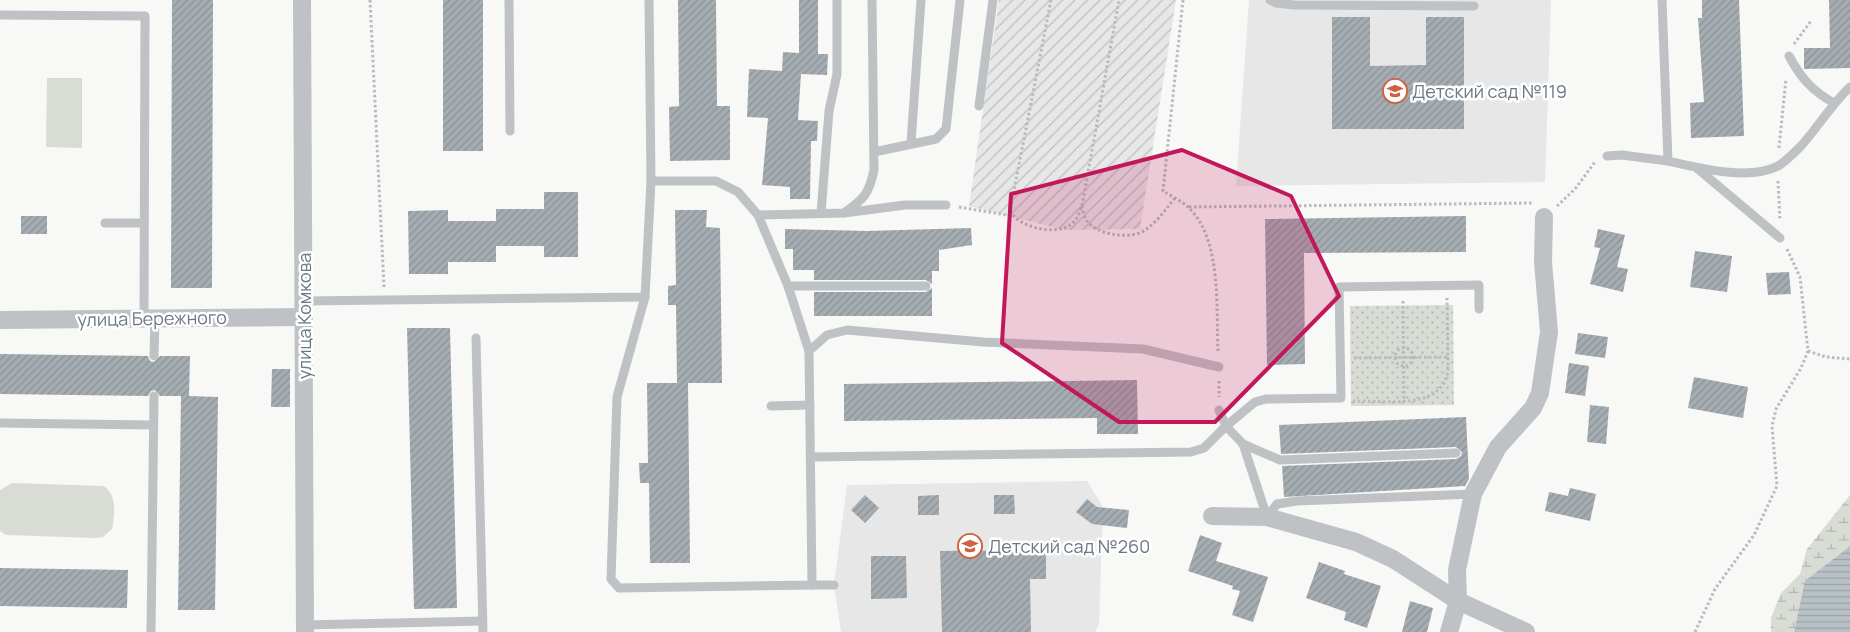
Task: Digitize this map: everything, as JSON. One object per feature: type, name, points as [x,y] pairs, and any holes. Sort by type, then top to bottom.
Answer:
[{"type":"street","name":"улица Комкова","points":[[302,0],[305,629]]},
{"type":"street","points":[[1449,632],[1458,601],[1457,570],[1473,494],[1498,448],[1533,408],[1540,393],[1549,332],[1543,262],[1548,210]]},
{"type":"street","name":"улица Бережного","points":[[0,320],[149,317],[304,309]]},
{"type":"street","points":[[1212,516],[1267,517],[1371,549],[1419,574],[1458,601],[1526,632]]},
{"type":"lane","points":[[509,0],[510,131]]},
{"type":"lane","points":[[649,0],[651,181],[645,297],[617,397],[611,580],[619,588],[834,585]]},
{"type":"lane","points":[[821,213],[829,112],[837,74],[837,0]]},
{"type":"lane","points":[[844,213],[860,202],[870,190],[874,170],[872,0]]},
{"type":"lane","points":[[912,143],[921,0]]},
{"type":"lane","points":[[874,152],[936,139],[946,129],[960,0]]},
{"type":"lane","points":[[979,106],[993,0]]},
{"type":"lane","points":[[1270,0],[1276,3],[1294,4],[1474,6]]},
{"type":"lane","points":[[1662,0],[1668,162]]},
{"type":"lane","points":[[0,15],[145,16],[144,223],[149,317],[154,356]]},
{"type":"lane","points":[[1788,56],[1801,79],[1816,93],[1834,103]]},
{"type":"lane","points":[[1607,156],[1622,155],[1711,171],[1753,172],[1778,166],[1800,147],[1834,103],[1850,87]]},
{"type":"lane","points":[[1697,168],[1780,238]]},
{"type":"lane","points":[[651,181],[716,180],[738,192],[758,215],[788,286],[809,351],[812,585]]},
{"type":"lane","points":[[758,215],[844,213],[905,205],[946,205]]},
{"type":"lane","points":[[105,223],[144,223]]},
{"type":"lane","points":[[811,457],[1191,452],[1204,448],[1226,426],[1255,402],[1266,399],[1340,398],[1339,287],[1479,285],[1479,309]]},
{"type":"lane","points":[[788,286],[926,286]]},
{"type":"lane","points":[[304,309],[384,301],[645,297]]},
{"type":"lane","points":[[809,351],[827,335],[847,330],[983,342],[1143,349],[1218,367]]},
{"type":"lane","points":[[476,338],[483,632]]},
{"type":"lane","points":[[152,632],[154,396]]},
{"type":"lane","points":[[771,406],[810,405]]},
{"type":"lane","points":[[1219,410],[1226,426],[1243,444],[1280,460],[1456,453]]},
{"type":"lane","points":[[0,423],[153,425]]},
{"type":"lane","points":[[1243,444],[1267,517]]},
{"type":"lane","points":[[1267,517],[1277,504],[1297,501],[1473,494]]},
{"type":"lane","points":[[305,629],[482,621]]},
{"type":"path","points":[[370,0],[384,301]]},
{"type":"path","points":[[1013,216],[1010,211],[1013,192],[1051,0]]},
{"type":"path","points":[[946,205],[1013,216],[1022,222],[1058,231],[1068,227],[1076,220],[1082,206],[1120,0]]},
{"type":"path","points":[[1183,0],[1163,191],[1189,207],[1206,231],[1213,257],[1219,410]]},
{"type":"path","points":[[1695,632],[1715,589],[1754,535],[1770,505],[1777,486],[1772,426],[1776,409],[1801,368],[1808,351],[1800,277],[1792,258],[1780,238],[1778,166],[1788,56],[1798,36],[1811,21]]},
{"type":"path","points":[[1548,210],[1562,203],[1595,161],[1607,156]]},
{"type":"path","points":[[1082,206],[1085,220],[1094,229],[1115,234],[1133,234],[1144,231],[1154,223],[1175,198]]},
{"type":"path","points":[[1189,207],[1533,203]]},
{"type":"path","points":[[1548,210],[1562,203]]},
{"type":"path","points":[[1403,286],[1404,400]]},
{"type":"path","points":[[1340,398],[1349,401],[1426,399],[1440,391],[1447,377],[1447,286]]},
{"type":"path","points":[[1404,348],[1410,351],[1413,357],[1410,364],[1404,366],[1397,364],[1394,357],[1397,351],[1404,348]]},
{"type":"path","points":[[1808,351],[1826,357],[1850,360]]},
{"type":"path","points":[[1340,358],[1448,357]]},
{"type":"highlighted area","points":[[1182,150],[1291,196],[1339,296],[1215,422],[1119,422],[1002,343],[1011,194]]},
{"type":"shaded area","points":[[999,0],[1176,0],[1140,229],[1064,230],[969,206]]},
{"type":"shaded area","name":"Детский сад №119","points":[[1249,0],[1551,0],[1545,182],[1236,186]]},
{"type":"shaded area","name":"Детский сад №260","points":[[1087,481],[1103,507],[1099,624],[1095,632],[841,632],[834,585],[847,485]]},
{"type":"shaded area","points":[[1850,546],[1850,632],[1794,632],[1805,581]]},
{"type":"green space","points":[[47,78],[82,78],[82,148],[46,147]]},
{"type":"green space","points":[[1453,305],[1454,405],[1351,406],[1350,306]]},
{"type":"green space","points":[[12,483],[104,486],[113,500],[114,518],[112,529],[103,537],[97,538],[6,535],[0,531],[0,490]]},
{"type":"green space","points":[[1850,495],[1850,546],[1806,581],[1794,632],[1771,632],[1771,618],[1781,593],[1800,574],[1807,549]]},
{"type":"building","points":[[172,0],[213,0],[212,288],[171,288]]},
{"type":"building","points":[[443,0],[483,0],[483,151],[443,151]]},
{"type":"building","points":[[678,0],[716,0],[717,106],[730,106],[730,160],[670,161],[669,107],[679,106]]},
{"type":"building","points":[[799,0],[818,0],[818,54],[828,54],[827,75],[801,74],[798,120],[818,121],[817,141],[811,141],[810,199],[790,199],[790,187],[762,185],[768,118],[747,117],[749,69],[782,71],[783,52],[799,53]]},
{"type":"building","points":[[1702,0],[1739,0],[1744,136],[1691,138],[1690,103],[1704,102],[1698,18],[1702,18]]},
{"type":"building","points":[[1829,0],[1850,0],[1850,68],[1804,69],[1804,48],[1830,48]]},
{"type":"building","points":[[1332,17],[1370,17],[1370,66],[1426,65],[1426,17],[1464,17],[1464,129],[1332,129]]},
{"type":"building","points":[[544,192],[578,192],[578,257],[544,257],[544,246],[496,246],[496,262],[448,262],[448,274],[409,274],[408,211],[448,210],[448,221],[496,221],[496,209],[544,209]]},
{"type":"building","points":[[675,210],[707,210],[706,227],[720,228],[722,383],[688,383],[690,563],[650,563],[649,483],[640,483],[639,463],[648,463],[647,383],[677,383],[676,305],[668,305],[668,286],[676,285]]},
{"type":"building","points":[[21,216],[47,216],[47,234],[21,234]]},
{"type":"building","points":[[1466,216],[1466,252],[1304,253],[1305,364],[1267,365],[1265,219]]},
{"type":"building","points":[[971,228],[972,245],[939,250],[939,271],[932,271],[932,284],[926,280],[814,280],[814,270],[793,270],[793,249],[785,249],[785,229],[867,231]]},
{"type":"building","points":[[1598,229],[1625,235],[1617,267],[1628,269],[1623,292],[1590,284],[1600,248],[1594,247]]},
{"type":"building","points":[[1695,251],[1732,256],[1727,292],[1690,287]]},
{"type":"building","points":[[1789,272],[1791,294],[1768,295],[1766,273]]},
{"type":"building","points":[[932,288],[932,316],[814,316],[814,292],[926,292]]},
{"type":"building","points":[[407,328],[450,328],[457,608],[414,609]]},
{"type":"building","points":[[1578,333],[1608,337],[1605,358],[1575,354]]},
{"type":"building","points":[[0,354],[148,356],[150,361],[154,362],[160,356],[190,356],[189,396],[218,397],[215,610],[178,610],[181,396],[160,396],[155,390],[151,391],[148,396],[0,394]]},
{"type":"building","points":[[1569,363],[1589,366],[1585,396],[1565,393]]},
{"type":"building","points":[[272,369],[290,369],[290,407],[271,407]]},
{"type":"building","points":[[1694,377],[1748,387],[1743,418],[1688,408]]},
{"type":"building","points":[[1137,380],[1138,434],[1097,434],[1097,418],[844,421],[844,384]]},
{"type":"building","points":[[1590,405],[1609,407],[1606,444],[1587,442]]},
{"type":"building","points":[[1466,417],[1469,479],[1465,486],[1284,497],[1282,466],[1456,459],[1461,456],[1462,452],[1456,447],[1281,454],[1279,425]]},
{"type":"building","points":[[1570,488],[1596,494],[1590,521],[1545,511],[1549,492],[1568,496]]},
{"type":"building","points":[[865,495],[879,508],[865,523],[851,510]]},
{"type":"building","points":[[939,495],[939,515],[918,515],[918,496]]},
{"type":"building","points":[[994,495],[1014,495],[1015,514],[994,514]]},
{"type":"building","points":[[1087,499],[1097,507],[1129,510],[1127,528],[1092,524],[1076,512]]},
{"type":"building","points":[[1200,535],[1222,543],[1216,561],[1268,577],[1253,622],[1232,615],[1240,591],[1232,589],[1233,586],[1188,571]]},
{"type":"building","points":[[1046,550],[1046,579],[1030,579],[1031,632],[942,632],[940,551]]},
{"type":"building","points":[[871,556],[906,556],[907,598],[871,599]]},
{"type":"building","points":[[1319,562],[1345,571],[1344,574],[1381,586],[1367,628],[1344,620],[1346,612],[1306,598]]},
{"type":"building","points":[[0,568],[128,570],[127,608],[0,606]]},
{"type":"building","points":[[1410,601],[1433,608],[1427,632],[1402,632]]},
{"type":"place","name":"Детский сад №119","points":[[1395,91]]},
{"type":"place","name":"Детский сад №260","points":[[970,546]]}]
